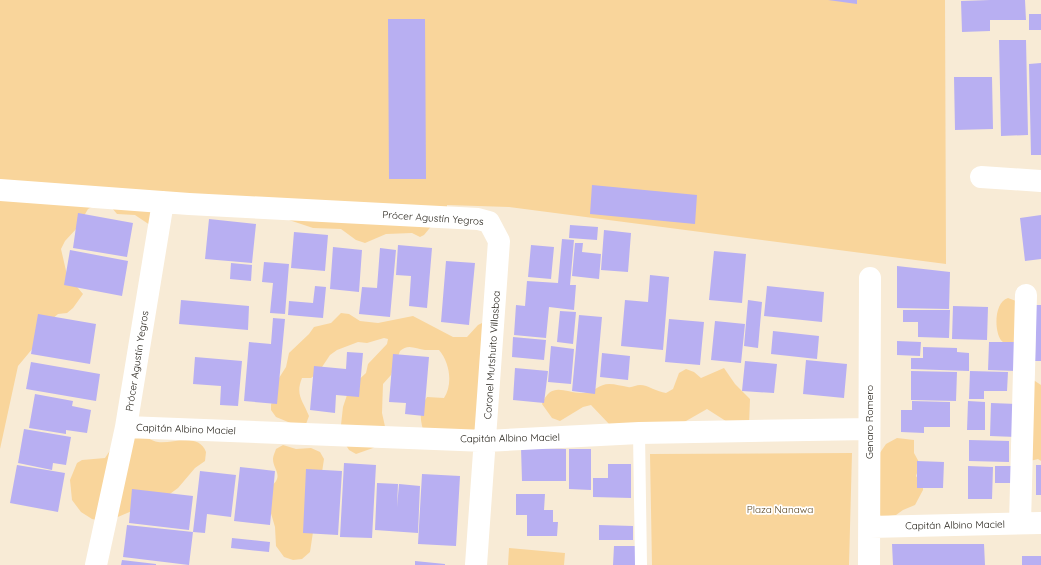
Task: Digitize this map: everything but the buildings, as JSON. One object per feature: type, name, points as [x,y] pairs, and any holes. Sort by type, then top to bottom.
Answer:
[{"type":"street","points":[[981,177],[1041,181]]},
{"type":"street","name":"Prócer Agustín Yegros","points":[[0,190],[163,202],[478,219],[489,222],[500,241]]},
{"type":"street","name":"Prócer Agustín Yegros","points":[[96,565],[126,427],[163,202]]},
{"type":"street","name":"Coronel Mutshuito Villasboa","points":[[476,565],[500,241]]},
{"type":"street","name":"Genaro Romero","points":[[869,565],[870,278]]},
{"type":"street","points":[[1026,295],[1031,523]]},
{"type":"street","name":"Capitán Albino Maciel","points":[[126,427],[486,441],[639,433],[869,430]]},
{"type":"street","name":"Capitán Albino Maciel","points":[[870,527],[1031,523]]},
{"type":"lane","points":[[639,433],[641,565]]},
{"type":"green space","points":[[0,0],[945,0],[946,264],[509,207],[447,205],[447,207],[424,235],[420,237],[412,233],[386,234],[365,243],[356,240],[341,229],[313,228],[283,218],[176,209],[165,222],[150,225],[135,215],[117,214],[112,208],[96,205],[88,209],[77,228],[65,241],[61,249],[67,275],[83,294],[73,308],[67,313],[58,314],[51,320],[33,348],[18,366],[0,449]]},
{"type":"green space","points":[[1008,298],[1016,301],[1028,350],[1008,345],[1000,339],[996,319],[997,312],[1003,301]]},
{"type":"green space","points":[[341,313],[349,314],[360,321],[378,323],[413,316],[453,337],[467,337],[478,325],[482,323],[480,431],[425,436],[421,420],[422,406],[427,397],[444,398],[449,386],[448,367],[439,350],[425,350],[406,347],[400,351],[391,375],[383,384],[382,413],[386,431],[380,443],[373,448],[356,454],[349,450],[342,439],[341,425],[343,407],[352,386],[366,373],[368,364],[387,344],[388,339],[384,338],[367,343],[358,342],[337,350],[330,355],[318,373],[311,378],[302,378],[299,389],[302,402],[309,416],[306,424],[293,424],[276,417],[271,410],[271,405],[279,378],[286,367],[289,353],[309,334],[314,327],[331,323]]},
{"type":"green space","points":[[724,368],[735,384],[750,399],[749,425],[732,425],[707,409],[679,425],[609,424],[591,405],[583,407],[560,421],[552,418],[542,404],[550,392],[555,390],[584,393],[609,384],[630,387],[643,385],[666,393],[673,389],[679,373],[686,369],[694,372],[701,378]]},
{"type":"green space","points":[[1032,379],[1041,385],[1041,461],[1038,459],[1030,461]]},
{"type":"green space","points":[[140,431],[148,438],[158,442],[185,440],[198,442],[203,446],[206,452],[205,461],[195,468],[178,488],[152,507],[139,508],[106,522],[92,519],[81,512],[72,500],[70,480],[77,463],[82,460],[105,458],[113,446]]},
{"type":"green space","points":[[897,438],[914,440],[914,453],[920,464],[916,476],[923,486],[923,490],[915,505],[896,515],[882,517],[878,514],[873,463],[886,444]]},
{"type":"green space","points":[[283,445],[296,449],[311,448],[320,452],[324,459],[310,552],[302,559],[293,560],[284,557],[276,546],[275,527],[270,510],[270,487],[277,480],[278,476],[273,463],[273,457],[276,449]]},
{"type":"green space","name":"Plaza Nanawa","points":[[852,453],[849,565],[652,565],[650,454]]},
{"type":"green space","points":[[509,548],[565,553],[564,565],[508,565]]}]
